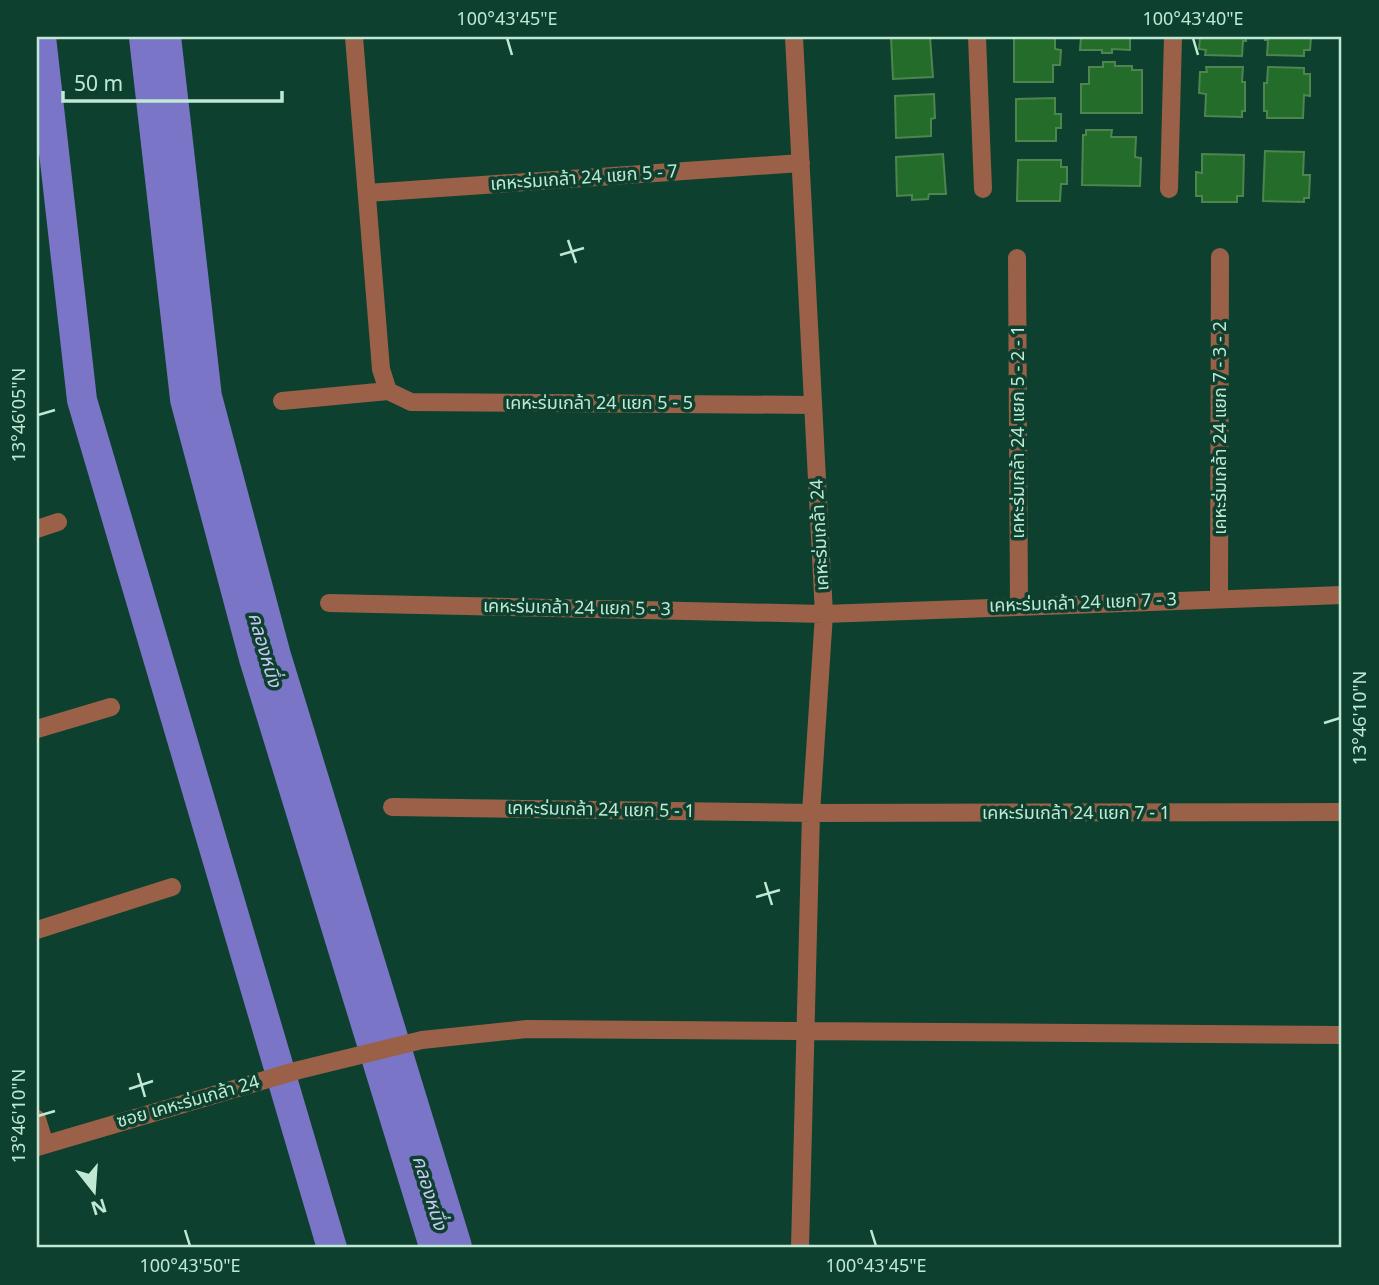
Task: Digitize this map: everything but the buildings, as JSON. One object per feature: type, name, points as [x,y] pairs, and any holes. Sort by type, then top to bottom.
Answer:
[{"type":"street","points":[[282,401],[388,391],[381,369],[354,37]]},
{"type":"street","name":"เคหะร่มเกล้า 24","points":[[794,37],[824,614],[811,813],[800,1248]]},
{"type":"street","points":[[977,37],[983,190]]},
{"type":"street","points":[[1169,189],[1172,37]]},
{"type":"street","name":"เคหะร่มเกล้า 24 แยก 5 - 7","points":[[367,193],[801,163]]},
{"type":"street","name":"เคหะร่มเกล้า 24 แยก 7 - 3 - 2","points":[[1219,598],[1220,257]]},
{"type":"street","name":"เคหะร่มเกล้า 24 แยก 5 - 2 - 1","points":[[1017,258],[1019,606]]},
{"type":"street","name":"เคหะร่มเกล้า 24 แยก 5 - 5","points":[[388,391],[411,402],[813,405]]},
{"type":"street","points":[[37,528],[58,522]]},
{"type":"street","name":"เคหะร่มเกล้า 24 แยก 7 - 3","points":[[824,614],[1342,595]]},
{"type":"street","name":"เคหะร่มเกล้า 24 แยก 5 - 3","points":[[329,603],[824,614]]},
{"type":"street","points":[[37,729],[111,708]]},
{"type":"street","name":"เคหะร่มเกล้า 24 แยก 5 - 1","points":[[392,807],[811,813]]},
{"type":"street","name":"เคหะร่มเกล้า 24 แยก 7 - 1","points":[[811,813],[1342,812]]},
{"type":"street","points":[[37,930],[172,887]]},
{"type":"street","name":"ซอย เคหะร่มเกล้า 24","points":[[41,1146],[299,1070],[422,1040],[527,1030],[1342,1035]]},
{"type":"street","points":[[37,1119],[41,1146]]},
{"type":"waterway","points":[[41,37],[82,400],[332,1248]]},
{"type":"waterway","name":"คลองหนึ่ง","points":[[155,37],[196,398],[265,657],[446,1248]]}]
